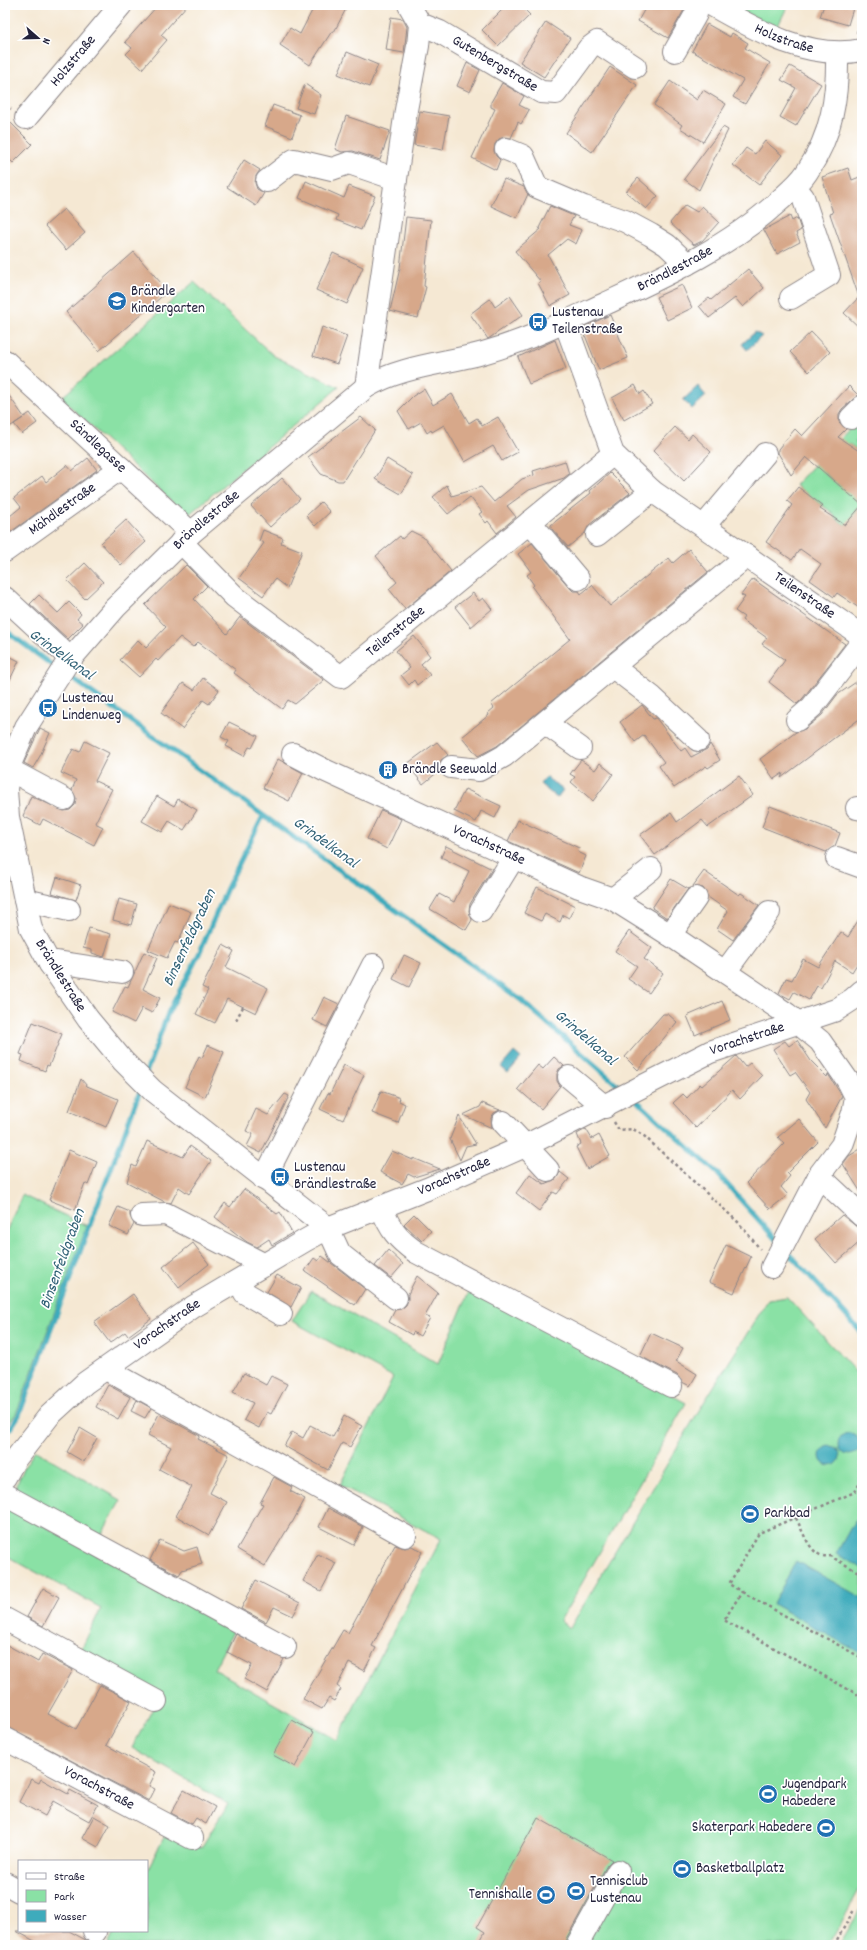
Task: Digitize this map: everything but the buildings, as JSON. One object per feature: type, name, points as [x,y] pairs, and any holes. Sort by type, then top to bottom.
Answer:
[{"type":"street","name":"Holzstraße","points":[[26,118],[120,5]]},
{"type":"street","points":[[366,387],[420,24],[409,5]]},
{"type":"street","points":[[675,52],[696,14],[697,5]]},
{"type":"street","name":"Holzstraße","points":[[712,5],[737,20],[792,44],[819,51],[837,53],[858,45]]},
{"type":"street","name":"Gutenbergstraße","points":[[420,24],[440,32],[541,92],[556,93],[589,48],[596,42],[635,66]]},
{"type":"street","name":"Brändlestraße","points":[[328,1228],[148,1086],[123,1061],[88,1019],[50,964],[31,929],[6,818],[6,783],[26,727],[69,661],[115,608],[186,537],[366,387],[381,378],[396,372],[482,353],[565,322],[650,283],[687,264],[740,232],[764,214],[795,187],[807,172],[823,144],[829,130],[836,100],[837,53]]},
{"type":"street","points":[[506,149],[523,156],[537,186],[584,207],[625,221],[651,234],[667,245],[687,264]]},
{"type":"street","points":[[267,180],[294,160],[332,169],[348,163],[396,179]]},
{"type":"street","points":[[791,298],[829,275],[803,197],[795,187]]},
{"type":"street","name":"Teilenstraße","points":[[565,322],[613,454],[652,491],[862,636]]},
{"type":"street","name":"Sändlegasse","points":[[5,361],[121,468],[186,537]]},
{"type":"street","name":"Teilenstraße","points":[[186,537],[235,597],[341,677],[613,454]]},
{"type":"street","points":[[704,526],[766,454]]},
{"type":"street","name":"Mähdlestraße","points":[[5,551],[121,468]]},
{"type":"street","points":[[597,535],[652,491]]},
{"type":"street","points":[[530,522],[578,579]]},
{"type":"street","points":[[451,767],[479,770],[504,756],[746,556]]},
{"type":"street","points":[[5,598],[69,661]]},
{"type":"street","points":[[797,720],[812,707],[862,642]]},
{"type":"street","points":[[613,667],[652,697],[698,740]]},
{"type":"street","points":[[545,723],[580,748]]},
{"type":"street","name":"Vorachstraße","points":[[293,754],[324,770],[579,887],[613,899],[670,935],[800,1023],[820,1041],[848,1081],[856,1097],[853,1113],[842,1145],[819,1176],[788,1236],[771,1259]]},
{"type":"street","points":[[6,783],[64,799]]},
{"type":"street","points":[[481,911],[514,857]]},
{"type":"street","points":[[837,858],[862,867]]},
{"type":"street","points":[[613,899],[651,869]]},
{"type":"street","points":[[670,935],[696,898]]},
{"type":"street","points":[[24,900],[70,910]]},
{"type":"street","points":[[725,972],[768,912]]},
{"type":"street","points":[[50,964],[57,962],[122,972]]},
{"type":"street","points":[[264,1179],[373,965]]},
{"type":"street","name":"Vorachstraße","points":[[8,1464],[65,1399],[193,1307],[328,1228],[525,1146],[605,1107],[688,1061],[710,1052],[836,1010],[862,991]]},
{"type":"street","points":[[569,1077],[605,1107]]},
{"type":"street","points":[[503,1122],[548,1170]]},
{"type":"street","points":[[819,1176],[862,1216]]},
{"type":"street","points":[[381,1207],[388,1226],[400,1241],[416,1252],[672,1386]]},
{"type":"street","points":[[142,1215],[166,1214],[265,1265]]},
{"type":"street","points":[[328,1228],[340,1254],[396,1298]]},
{"type":"street","points":[[238,1281],[245,1293],[281,1314]]},
{"type":"street","points":[[115,1363],[405,1536]]},
{"type":"street","name":"Vorachstraße","points":[[115,1363],[330,1481]]},
{"type":"street","points":[[5,1495],[285,1647]]},
{"type":"street","points":[[5,1619],[156,1701]]},
{"type":"street","name":"Vorachstraße","points":[[5,1739],[192,1838]]},
{"type":"street","points":[[576,1945],[618,1871]]},
{"type":"street","points":[[5,1883],[18,1890]]},
{"type":"path","points":[[858,45],[862,16]]},
{"type":"path","points":[[236,1020],[243,1007]]},
{"type":"path","points":[[605,1107],[619,1130],[633,1129],[644,1136],[739,1223],[771,1259]]},
{"type":"path","points":[[862,1479],[855,1492],[758,1533],[729,1584],[862,1658]]},
{"type":"path","points":[[796,1518],[812,1550],[825,1557],[830,1556],[862,1574]]},
{"type":"path","points":[[742,1592],[724,1620],[862,1697]]},
{"type":"path","points":[[834,1945],[854,1910]]},
{"type":"green space","points":[[727,5],[788,5],[777,28]]},
{"type":"green space","points":[[194,282],[274,356],[339,387],[187,516],[61,398]]},
{"type":"green space","points":[[862,416],[862,434],[855,442],[862,449],[862,453],[849,444],[824,473],[845,490],[853,481],[862,505],[856,511],[862,517],[862,537],[834,517],[835,515],[795,485]]},
{"type":"green space","points":[[22,1195],[87,1226],[16,1414],[5,1428],[5,1235]]},
{"type":"green space","points":[[472,1285],[686,1403],[560,1621],[570,1628],[701,1407],[768,1300],[787,1297],[862,1379],[862,1885],[828,1945],[108,1945],[114,1932],[148,1932],[148,1868],[168,1830],[201,1848],[228,1804],[132,1748],[160,1695],[80,1652],[101,1608],[5,1555],[5,1505],[235,1628],[214,1669],[337,1740],[441,1539],[340,1485],[393,1377],[292,1321],[311,1291],[438,1364]]},
{"type":"green space","points":[[35,1450],[121,1500],[99,1539],[13,1493],[25,1466]]},
{"type":"green space","points":[[862,1907],[862,1945],[839,1945]]},
{"type":"water","points":[[755,332],[762,336],[747,350],[742,344]]},
{"type":"water","points":[[698,386],[706,396],[692,409],[683,400]]},
{"type":"water","points":[[546,777],[563,790],[557,798],[540,784]]},
{"type":"water","points":[[514,1052],[521,1058],[508,1073],[501,1067]]},
{"type":"water","points":[[845,1433],[853,1433],[860,1440],[860,1448],[853,1455],[845,1455],[838,1448],[838,1440]]},
{"type":"water","points":[[830,1446],[837,1449],[840,1456],[837,1463],[830,1466],[823,1463],[820,1456],[823,1449]]},
{"type":"water","points":[[855,1520],[862,1524],[862,1568],[836,1554]]},
{"type":"water","points":[[796,1561],[862,1598],[862,1654],[773,1604]]},
{"type":"waterway","name":"Grindelkanal","points":[[5,630],[57,669]]},
{"type":"waterway","name":"Grindelkanal","points":[[66,674],[521,1000],[621,1088]]},
{"type":"waterway","name":"Binsenfeldgraben","points":[[146,1073],[168,1013],[199,954],[227,888],[263,816]]},
{"type":"waterway","name":"Binsenfeldgraben","points":[[5,1432],[10,1429],[19,1415],[140,1091]]},
{"type":"waterway","name":"Grindelkanal","points":[[637,1101],[717,1173],[779,1243]]},
{"type":"waterway","name":"Grindelkanal","points":[[787,1251],[862,1333]]},
{"type":"place","name":"Brändle Kindergarten","points":[[117,301]]},
{"type":"place","name":"Lustenau Teilenstraße","points":[[538,322]]},
{"type":"place","name":"Lustenau Lindenweg","points":[[48,708]]},
{"type":"place","name":"Brändle Seewald","points":[[388,770]]},
{"type":"place","name":"Lustenau Brändlestraße","points":[[280,1177]]},
{"type":"place","name":"Parkbad","points":[[750,1514]]},
{"type":"place","name":"Jugendpark Habedere","points":[[768,1794]]},
{"type":"place","name":"Skaterpark Habedere","points":[[826,1828]]},
{"type":"place","name":"Basketballplatz","points":[[682,1869]]},
{"type":"place","name":"Tennisclub Lustenau","points":[[576,1891]]},
{"type":"place","name":"Tennishalle","points":[[546,1895]]}]
